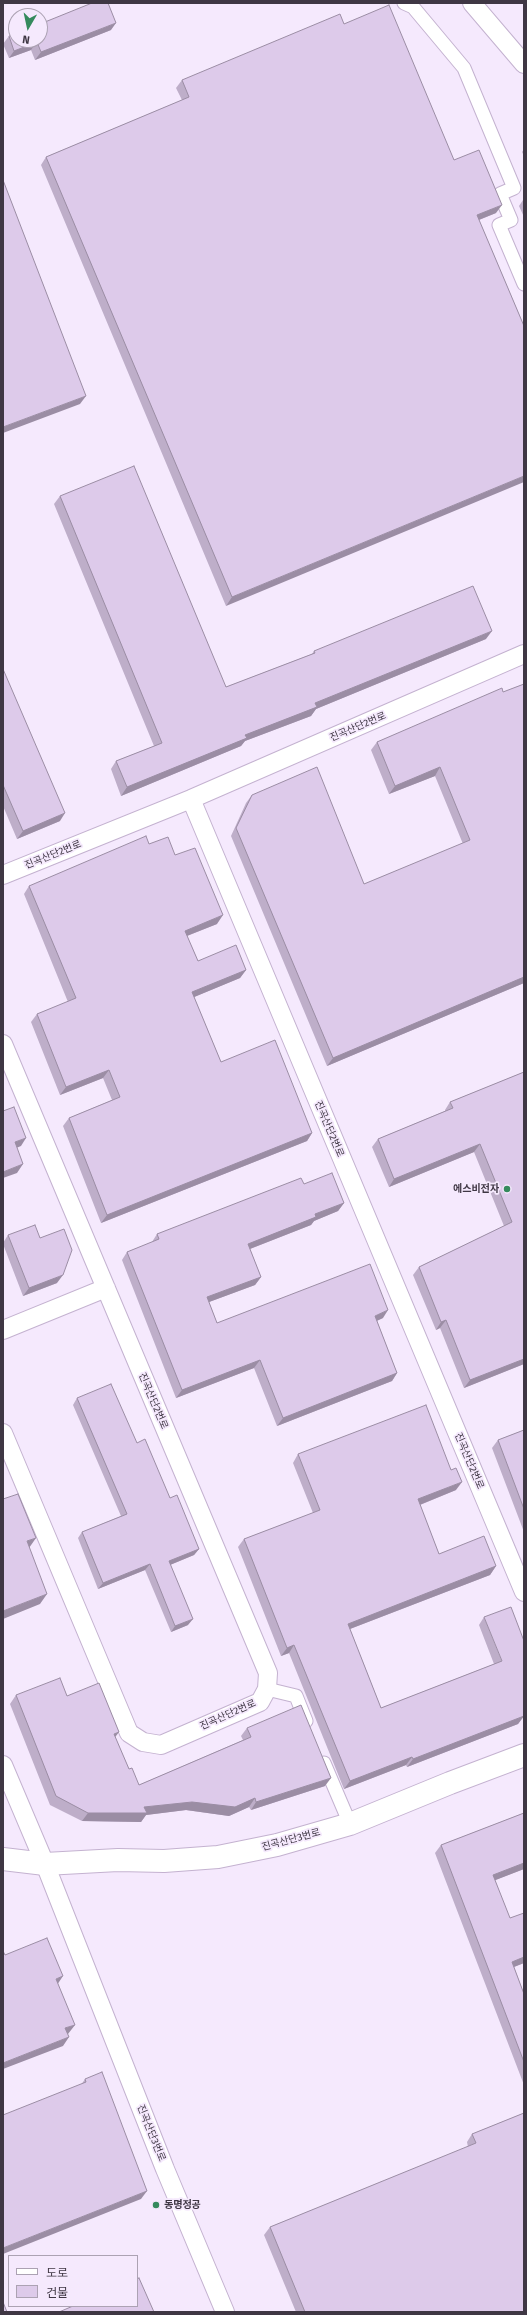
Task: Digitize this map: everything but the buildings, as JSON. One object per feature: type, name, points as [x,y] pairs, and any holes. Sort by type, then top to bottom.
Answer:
[{"type":"street","points":[[404,3],[413,7],[464,68],[514,188],[500,194],[511,220],[499,224],[524,284]]},
{"type":"street","points":[[472,3],[524,64]]},
{"type":"street","name":"진곡산단2번로","points":[[3,875],[191,799],[524,654]]},
{"type":"street","name":"진곡산단2번로","points":[[191,799],[524,1592]]},
{"type":"street","name":"진곡산단2번로","points":[[3,1044],[268,1673],[267,1689],[260,1702],[161,1745],[143,1742],[129,1733],[3,1433]]},
{"type":"street","points":[[3,1330],[106,1288]]},
{"type":"street","points":[[267,1689],[296,1696],[310,1730]]},
{"type":"street","points":[[319,1752],[350,1824]]},
{"type":"street","name":"진곡산단3번로","points":[[3,1859],[45,1864],[118,1860],[164,1861],[218,1856],[276,1845],[350,1824],[450,1782],[524,1755]]},
{"type":"street","points":[[3,1765],[45,1864]]},
{"type":"street","name":"진곡산단3번로","points":[[45,1864],[165,2169],[225,2312]]},
{"type":"place","name":"에스비전자","points":[[507,1189]]},
{"type":"place","name":"동명정공","points":[[156,2205]]}]
